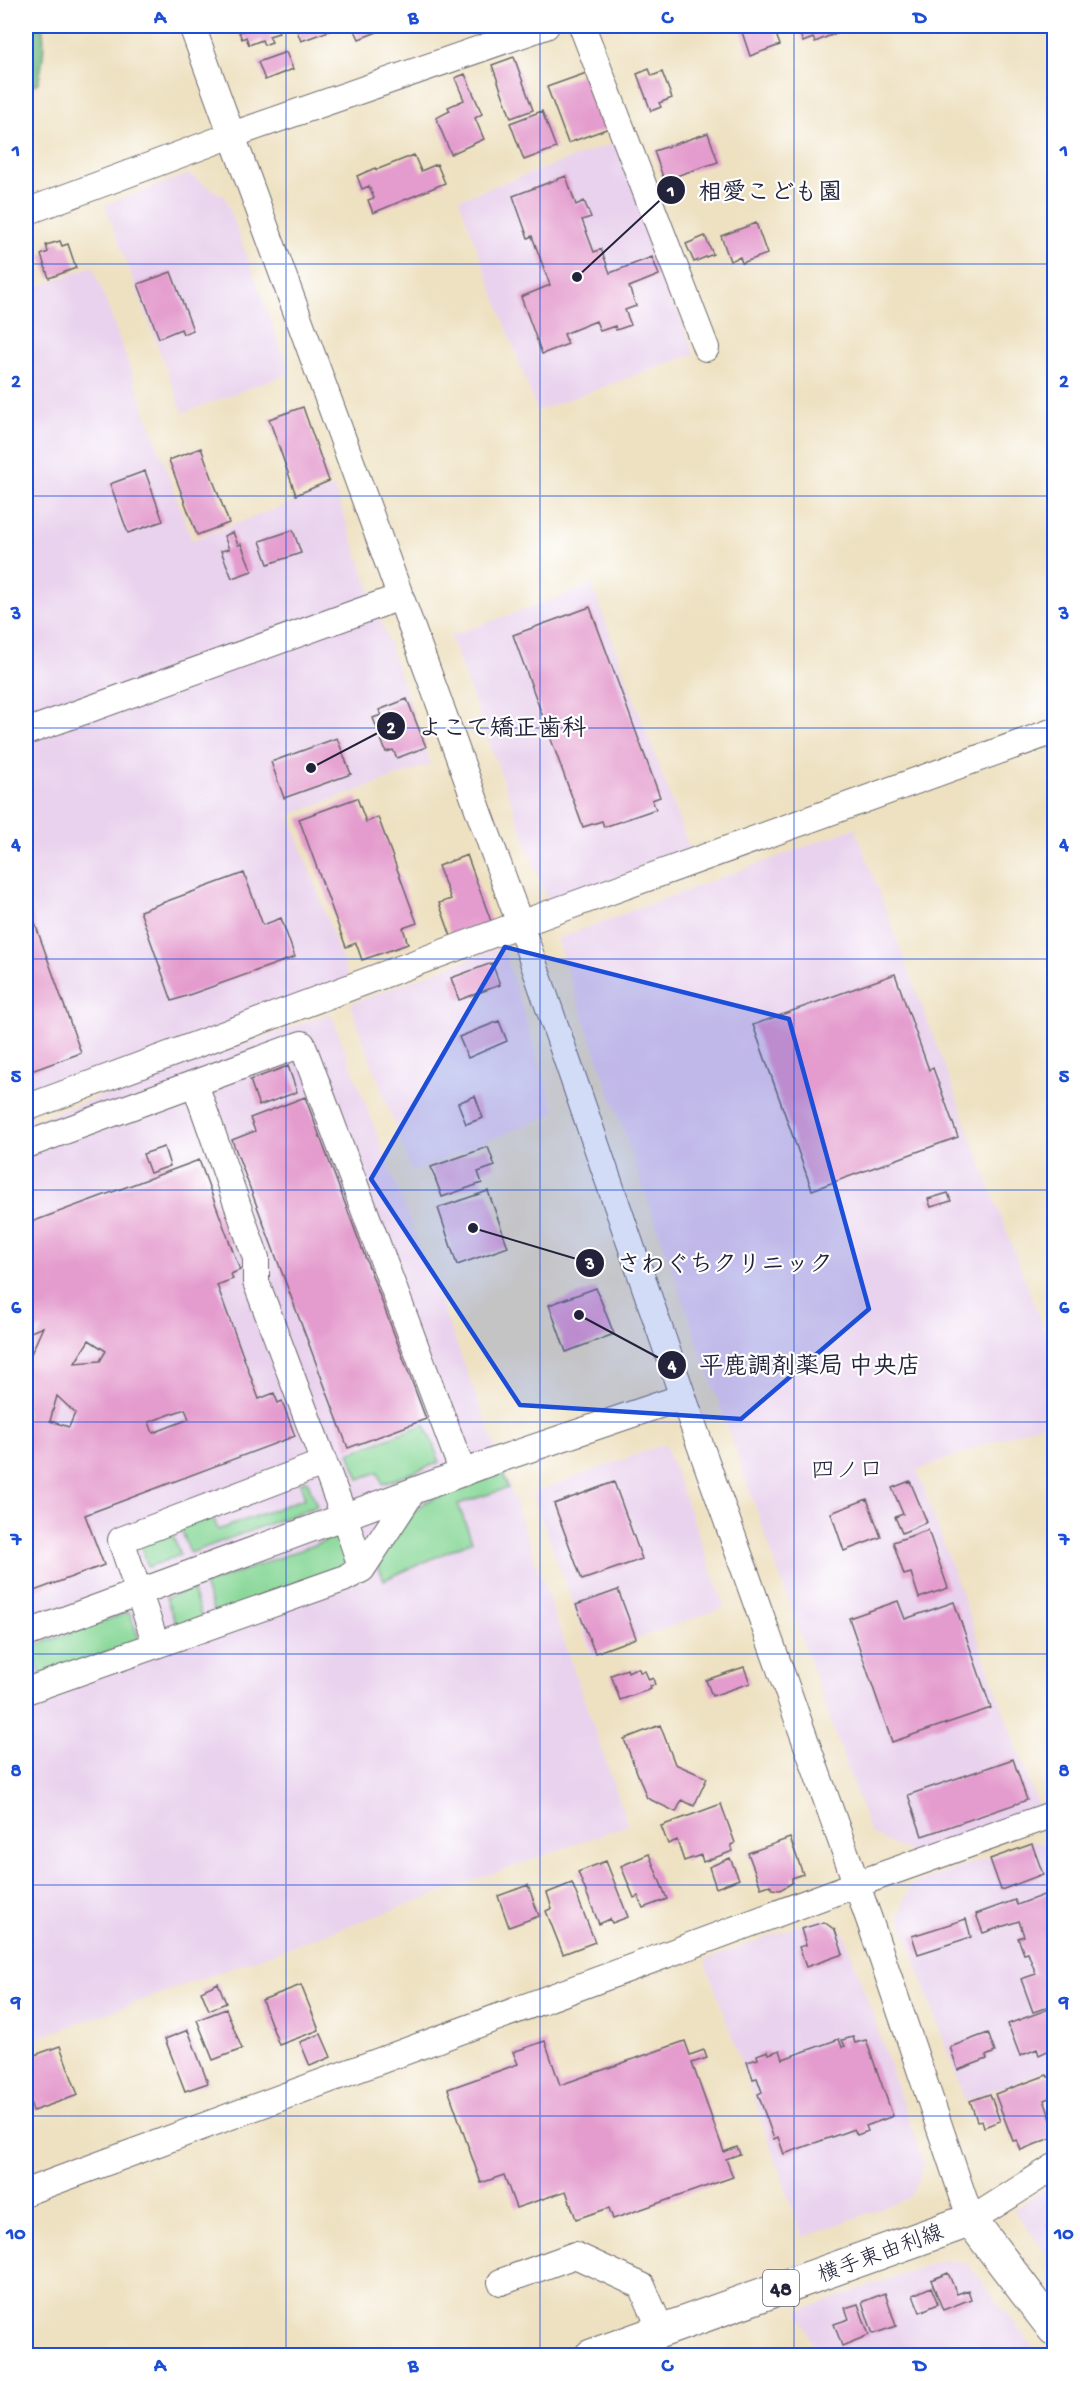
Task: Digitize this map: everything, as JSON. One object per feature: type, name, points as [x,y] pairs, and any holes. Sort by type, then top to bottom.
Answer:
[{"type":"main road","name":"横手東由利線","points":[[591,2355],[971,2220],[1054,2329]]},
{"type":"street","points":[[192,26],[520,924],[683,1397],[856,1884],[971,2220],[1054,2167]]},
{"type":"street","points":[[26,212],[232,135],[546,26]]},
{"type":"street","points":[[582,26],[706,348]]},
{"type":"street","points":[[26,732],[400,597]]},
{"type":"street","points":[[26,1108],[520,924],[1054,731]]},
{"type":"street","points":[[26,1145],[302,1044],[463,1473]]},
{"type":"street","points":[[195,1084],[256,1258],[256,1282],[362,1569]]},
{"type":"street","points":[[26,1635],[139,1593],[348,1527],[413,1491],[683,1397]]},
{"type":"street","points":[[156,1644],[121,1540],[323,1463]]},
{"type":"street","points":[[26,1691],[343,1579],[362,1569],[413,1491]]},
{"type":"street","points":[[348,1527],[366,1548],[379,1543]]},
{"type":"street","points":[[26,2191],[856,1884],[1053,1818]]},
{"type":"street","points":[[501,2282],[575,2255],[642,2286],[660,2330]]},
{"type":"highlighted area","points":[[505,947],[789,1019],[869,1309],[741,1419],[520,1405],[371,1179]]},
{"type":"shaded area","points":[[616,142],[694,354],[537,411],[459,199]]},
{"type":"shaded area","points":[[188,174],[225,197],[290,373],[183,413],[105,205]]},
{"type":"shaded area","points":[[93,266],[192,540],[334,487],[431,764],[290,815],[350,982],[26,1099],[26,291]]},
{"type":"shaded area","points":[[592,585],[691,853],[549,905],[450,636]]},
{"type":"shaded area","points":[[855,828],[1054,1357],[1054,1419],[917,1470],[1039,1809],[912,1854],[870,1833],[556,939]]},
{"type":"shaded area","points":[[503,946],[555,1113],[412,1172],[350,1004]]},
{"type":"shaded area","points":[[331,1013],[500,1459],[628,1825],[26,2042],[26,1123]]},
{"type":"shaded area","points":[[665,1444],[725,1607],[592,1655],[532,1493]]},
{"type":"shaded area","points":[[1034,1841],[1048,1846],[1054,1864],[1054,2068],[965,2101],[899,1914],[911,1885]]},
{"type":"shaded area","points":[[823,1917],[845,1935],[924,2165],[911,2197],[803,2238],[705,1960]]},
{"type":"shaded area","points":[[1054,2185],[1054,2263],[1013,2210]]},
{"type":"shaded area","points":[[942,2260],[968,2264],[1039,2355],[817,2355],[799,2311]]},
{"type":"green space","points":[[26,26],[42,26],[44,47],[38,83],[26,90]]},
{"type":"green space","points":[[425,1424],[440,1462],[383,1484],[378,1472],[359,1479],[349,1453]]},
{"type":"green space","points":[[503,1473],[508,1488],[458,1504],[472,1541],[384,1580],[375,1558],[417,1509],[425,1502]]},
{"type":"green space","points":[[307,1480],[317,1506],[190,1553],[180,1526],[212,1514],[218,1530],[305,1498],[300,1483]]},
{"type":"green space","points":[[170,1528],[180,1555],[148,1567],[139,1540]]},
{"type":"green space","points":[[341,1535],[347,1558],[341,1567],[215,1614],[204,1585]]},
{"type":"green space","points":[[192,1589],[202,1618],[177,1627],[166,1598]]},
{"type":"green space","points":[[129,1612],[140,1641],[41,1676],[31,1647]]},
{"type":"building","points":[[243,26],[276,26],[279,33],[269,36],[272,42],[264,45],[262,40],[249,45],[246,37],[242,39],[239,32],[245,30]]},
{"type":"building","points":[[295,26],[327,26],[329,31],[301,41]]},
{"type":"building","points":[[353,26],[374,26],[377,32],[359,39]]},
{"type":"building","points":[[740,26],[773,26],[780,45],[750,56]]},
{"type":"building","points":[[797,26],[839,26],[841,31],[815,42],[813,38],[803,42]]},
{"type":"building","points":[[286,52],[293,69],[265,80],[258,62]]},
{"type":"building","points":[[514,57],[533,110],[511,118],[492,65]]},
{"type":"building","points":[[649,69],[652,76],[662,72],[672,98],[659,103],[661,107],[651,111],[637,74]]},
{"type":"building","points":[[592,71],[612,127],[568,143],[547,87]]},
{"type":"building","points":[[465,74],[482,114],[475,118],[484,139],[451,154],[436,118],[450,111],[448,107],[464,100],[455,78]]},
{"type":"building","points":[[542,111],[556,148],[524,160],[510,123]]},
{"type":"building","points":[[708,133],[718,162],[664,180],[654,151]]},
{"type":"building","points":[[414,155],[421,171],[437,164],[445,183],[373,213],[368,200],[374,198],[369,186],[362,189],[357,176]]},
{"type":"building","points":[[566,176],[576,205],[584,201],[591,217],[582,220],[594,252],[601,249],[610,273],[652,257],[659,275],[629,287],[636,306],[625,310],[631,325],[616,330],[615,326],[600,331],[596,321],[564,334],[568,344],[542,354],[521,297],[550,285],[532,236],[528,238],[513,196]]},
{"type":"building","points":[[756,223],[767,254],[742,263],[740,257],[730,261],[721,236]]},
{"type":"building","points":[[705,236],[713,254],[694,262],[686,244]]},
{"type":"building","points":[[60,241],[62,246],[68,244],[76,268],[49,278],[41,255],[48,252],[46,245]]},
{"type":"building","points":[[171,272],[193,330],[183,334],[181,329],[159,338],[138,284]]},
{"type":"building","points":[[303,407],[329,481],[296,495],[269,419]]},
{"type":"building","points":[[201,448],[229,523],[197,535],[169,460]]},
{"type":"building","points":[[145,471],[163,521],[128,533],[110,484]]},
{"type":"building","points":[[293,530],[301,553],[268,564],[260,541]]},
{"type":"building","points":[[233,532],[238,545],[241,544],[252,571],[232,578],[221,551],[229,549],[224,536]]},
{"type":"building","points":[[590,607],[660,797],[652,800],[656,809],[604,827],[602,821],[583,827],[513,635]]},
{"type":"building","points":[[407,699],[426,747],[397,758],[393,750],[386,752],[373,718],[381,715],[379,710]]},
{"type":"building","points":[[337,738],[351,774],[284,798],[271,762]]},
{"type":"building","points":[[357,798],[366,822],[378,817],[417,923],[403,928],[408,944],[362,960],[356,943],[346,947],[299,819]]},
{"type":"building","points":[[467,855],[492,924],[452,939],[439,903],[451,899],[438,866]]},
{"type":"building","points":[[244,873],[263,925],[281,918],[295,957],[172,1001],[140,911]]},
{"type":"building","points":[[26,898],[81,1053],[26,1073]]},
{"type":"building","points":[[492,963],[500,985],[459,1000],[451,978]]},
{"type":"building","points":[[895,974],[929,1070],[933,1068],[958,1137],[812,1190],[753,1025]]},
{"type":"building","points":[[499,1021],[507,1041],[468,1058],[459,1037]]},
{"type":"building","points":[[288,1066],[297,1092],[259,1106],[250,1080]]},
{"type":"building","points":[[475,1096],[483,1118],[466,1124],[458,1103]]},
{"type":"building","points":[[305,1097],[426,1419],[348,1448],[232,1140],[255,1131],[250,1118]]},
{"type":"building","points":[[164,1147],[170,1166],[150,1173],[143,1154]]},
{"type":"building","points":[[488,1147],[495,1166],[478,1172],[482,1183],[442,1197],[431,1167]]},
{"type":"building","points":[[199,1160],[240,1270],[231,1274],[233,1279],[217,1285],[259,1399],[274,1393],[278,1403],[282,1401],[295,1436],[85,1515],[104,1565],[26,1594],[26,1365],[43,1327],[26,1334],[26,1224]],"holes":[[[89,1340],[106,1351],[100,1361],[75,1363]],[[57,1396],[75,1413],[69,1427],[50,1421]],[[185,1409],[189,1419],[153,1433],[149,1422]]]},
{"type":"building","points":[[488,1191],[508,1247],[457,1265],[438,1208]]},
{"type":"building","points":[[948,1193],[951,1201],[931,1207],[928,1199]]},
{"type":"building","points":[[596,1288],[614,1334],[566,1352],[549,1305]]},
{"type":"building","points":[[910,1481],[927,1522],[902,1533],[895,1517],[903,1514],[892,1488]]},
{"type":"building","points":[[614,1482],[642,1559],[582,1580],[554,1504]]},
{"type":"building","points":[[867,1499],[881,1537],[844,1551],[831,1513]]},
{"type":"building","points":[[928,1530],[948,1588],[919,1598],[911,1573],[904,1575],[893,1542]]},
{"type":"building","points":[[618,1590],[636,1638],[595,1653],[576,1605]]},
{"type":"building","points":[[898,1601],[905,1619],[954,1602],[991,1708],[892,1742],[849,1618]]},
{"type":"building","points":[[744,1667],[750,1683],[712,1696],[706,1680]]},
{"type":"building","points":[[627,1669],[628,1672],[634,1669],[639,1669],[640,1672],[645,1671],[649,1680],[653,1678],[655,1685],[650,1686],[651,1689],[620,1700],[611,1675]]},
{"type":"building","points":[[660,1725],[675,1764],[707,1778],[694,1806],[682,1800],[676,1812],[647,1798],[624,1739]]},
{"type":"building","points":[[1013,1759],[1027,1800],[922,1836],[908,1795]]},
{"type":"building","points":[[721,1804],[735,1843],[731,1845],[733,1851],[703,1862],[701,1855],[684,1861],[677,1840],[668,1844],[661,1826]]},
{"type":"building","points":[[790,1838],[803,1874],[792,1878],[792,1883],[780,1890],[772,1889],[770,1885],[761,1888],[748,1853]]},
{"type":"building","points":[[1032,1844],[1043,1874],[1001,1890],[990,1859]]},
{"type":"building","points":[[649,1854],[667,1899],[643,1908],[638,1896],[634,1898],[621,1866]]},
{"type":"building","points":[[730,1858],[739,1879],[716,1888],[709,1867]]},
{"type":"building","points":[[606,1861],[628,1917],[612,1923],[610,1919],[599,1924],[578,1872]]},
{"type":"building","points":[[572,1883],[595,1942],[563,1954],[546,1911],[552,1908],[547,1893]]},
{"type":"building","points":[[528,1885],[539,1916],[509,1927],[498,1896]]},
{"type":"building","points":[[1054,1891],[1054,2005],[1033,2012],[1021,1979],[1036,1974],[1028,1953],[1024,1954],[1018,1938],[1024,1936],[1019,1921],[983,1933],[976,1914],[1015,1900],[1017,1905]]},
{"type":"building","points":[[966,1919],[971,1937],[918,1954],[912,1936]]},
{"type":"building","points":[[824,1922],[835,1930],[843,1954],[806,1967],[799,1947],[806,1945],[801,1929]]},
{"type":"building","points":[[218,1983],[226,2003],[209,2010],[201,1991]]},
{"type":"building","points":[[301,1985],[319,2030],[279,2045],[262,2000]]},
{"type":"building","points":[[1054,2007],[1054,2048],[1039,2055],[1037,2049],[1020,2056],[1008,2024]]},
{"type":"building","points":[[226,2009],[242,2049],[213,2060],[197,2020]]},
{"type":"building","points":[[188,2030],[208,2083],[185,2091],[165,2039]]},
{"type":"building","points":[[988,2033],[995,2052],[986,2056],[987,2059],[958,2070],[950,2047]]},
{"type":"building","points":[[321,2034],[331,2057],[310,2066],[300,2042]]},
{"type":"building","points":[[853,2037],[855,2043],[866,2040],[893,2116],[866,2126],[868,2131],[857,2135],[854,2129],[784,2154],[778,2137],[774,2139],[758,2094],[762,2092],[757,2078],[753,2079],[747,2062],[758,2059],[757,2055],[768,2051],[769,2054],[780,2050],[783,2059],[839,2039],[842,2047],[845,2046],[842,2040]]},
{"type":"building","points":[[545,2041],[560,2085],[685,2041],[690,2055],[704,2050],[707,2058],[692,2063],[724,2152],[737,2147],[740,2154],[726,2159],[733,2177],[613,2219],[609,2208],[576,2219],[566,2191],[516,2208],[504,2175],[481,2183],[448,2089],[518,2064],[513,2052]]},
{"type":"building","points":[[60,2046],[78,2095],[33,2111],[26,2090],[26,2058]]},
{"type":"building","points":[[1047,2075],[1048,2077],[1054,2075],[1054,2096],[1044,2100],[1054,2128],[1054,2137],[1021,2150],[1017,2140],[1013,2141],[995,2094]]},
{"type":"building","points":[[990,2094],[1000,2121],[984,2127],[982,2120],[977,2121],[970,2101]]},
{"type":"building","points":[[1054,2220],[1054,2235],[1047,2226]]},
{"type":"building","points":[[948,2273],[957,2294],[968,2290],[971,2299],[943,2310],[931,2280]]},
{"type":"building","points":[[931,2287],[938,2304],[920,2312],[913,2295]]},
{"type":"building","points":[[885,2293],[896,2326],[873,2334],[862,2302]]},
{"type":"building","points":[[858,2304],[869,2335],[842,2346],[834,2324],[849,2319],[845,2308]]},
{"type":"place","name":"相愛こども園","points":[[577,277]]},
{"type":"place","name":"よこて矯正歯科","points":[[311,768]]},
{"type":"place","name":"さわぐちクリニック","points":[[473,1228]]},
{"type":"place","name":"平鹿調剤薬局 中央店","points":[[579,1315]]},
{"type":"district","name":"四ノ口","points":[[847,1469]]}]
